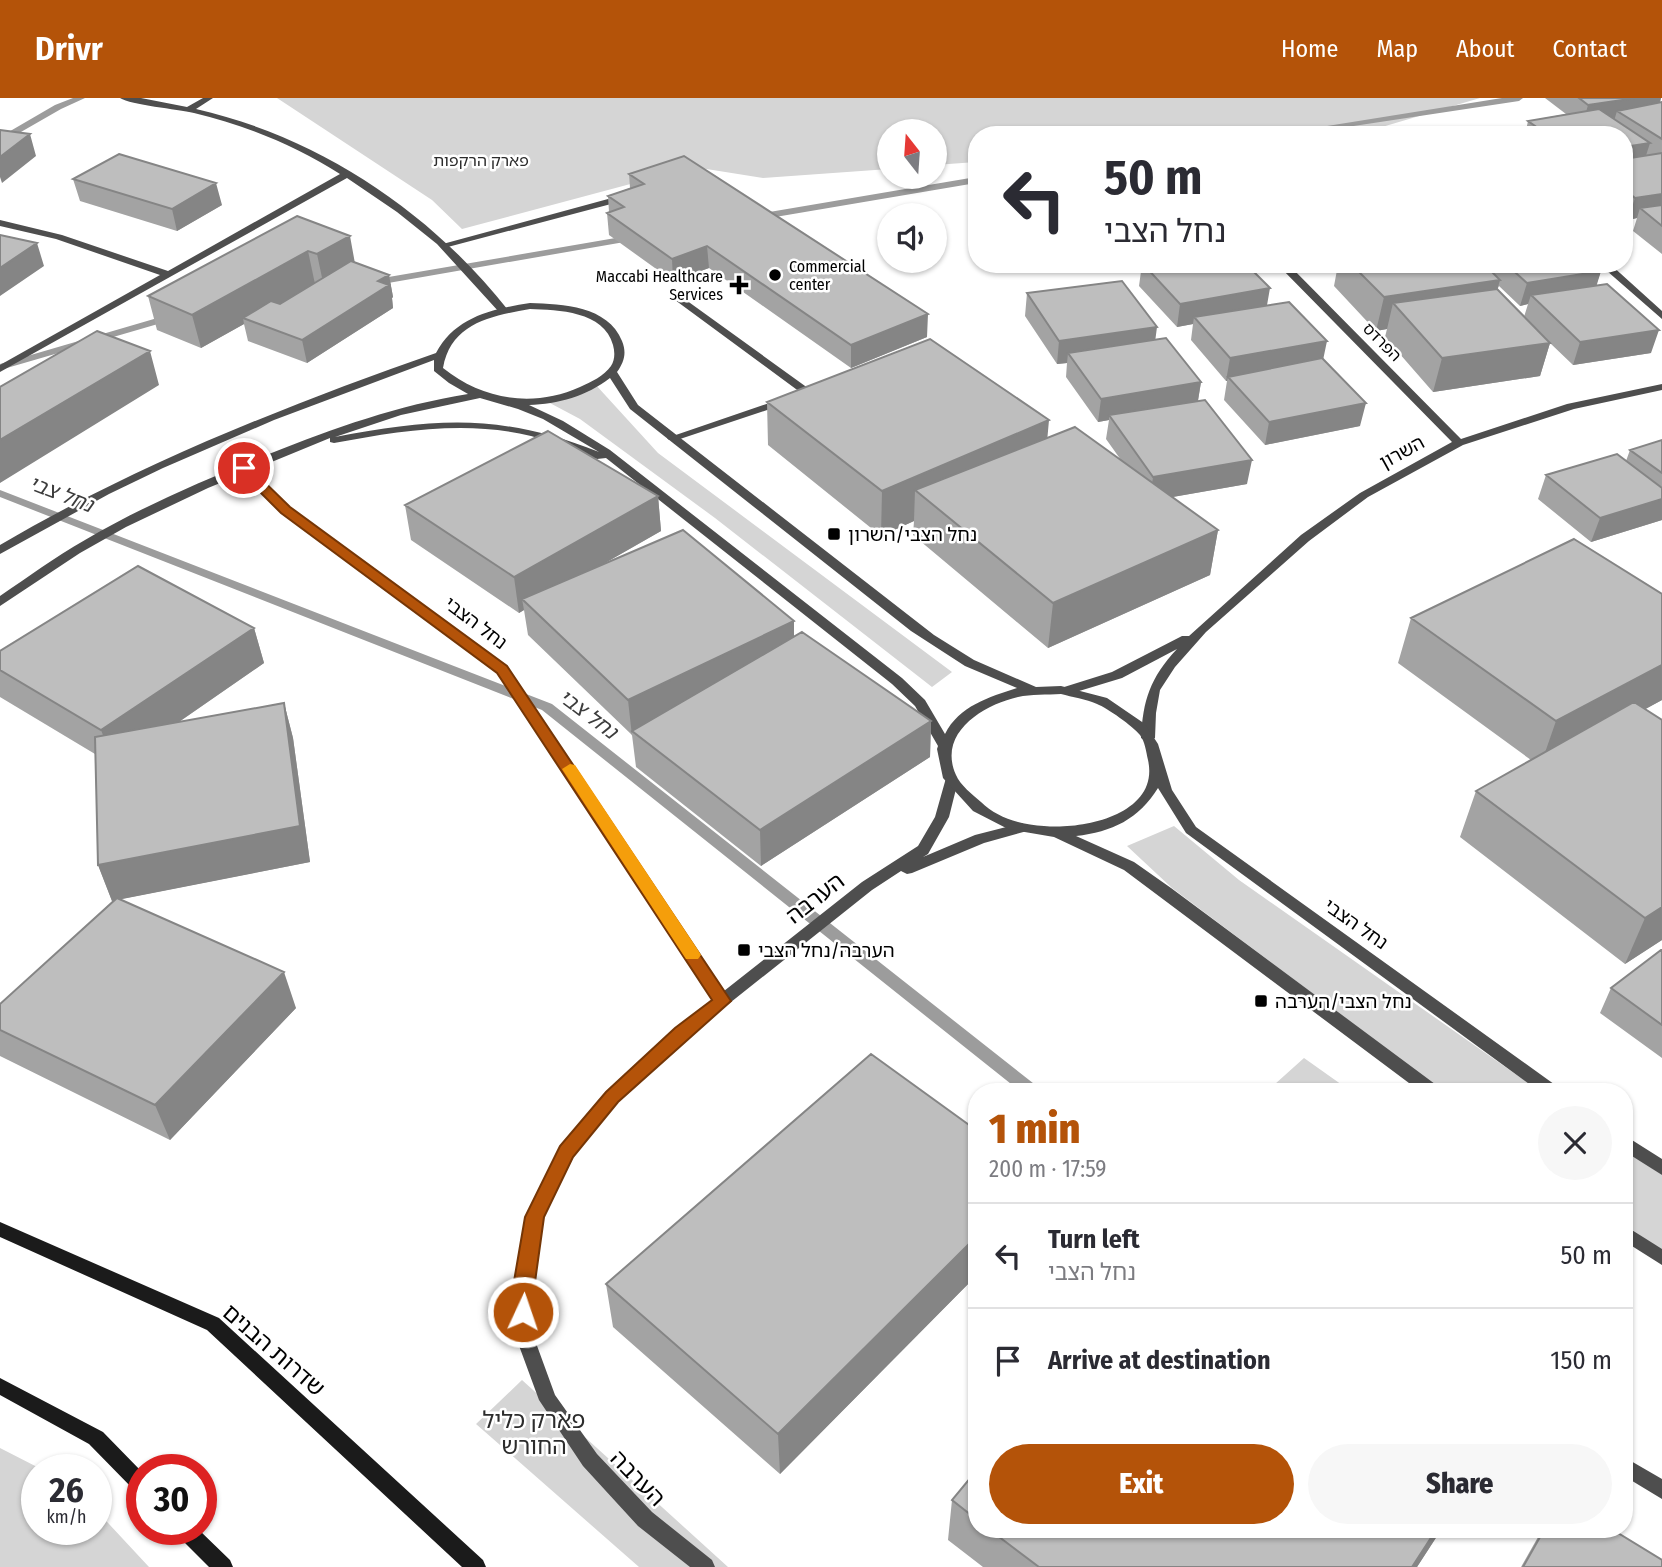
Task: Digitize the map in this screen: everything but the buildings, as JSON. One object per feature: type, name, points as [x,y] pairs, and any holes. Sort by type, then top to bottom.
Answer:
[{"type":"main road","name":"שדרות הבנים","points":[[0,1229],[214,1324],[476,1567]]},
{"type":"main road","points":[[0,1386],[96,1438],[126,1469]]},
{"type":"main road","points":[[201,1545],[223,1567]]},
{"type":"street","points":[[124,98],[216,114],[289,141],[348,173],[364,182],[444,245],[503,310]]},
{"type":"street","points":[[189,109],[209,98]]},
{"type":"street","points":[[0,369],[348,173]]},
{"type":"street","points":[[444,245],[608,202]]},
{"type":"street","points":[[0,223],[59,237],[168,274]]},
{"type":"street","name":"הפרדס","points":[[1291,273],[1459,443]]},
{"type":"street","points":[[1614,273],[1662,316]]},
{"type":"street","points":[[679,298],[807,393]]},
{"type":"street","points":[[0,550],[62,512],[186,454],[439,355],[458,330],[487,314],[530,306],[561,306],[583,312],[600,321],[616,335],[620,352],[618,362],[593,386],[559,400],[508,402]]},
{"type":"street","points":[[439,355],[438,369],[453,383],[480,395],[540,412],[567,425],[627,468],[897,681],[920,703],[945,746]]},
{"type":"street","points":[[611,371],[634,407],[947,651],[988,674],[1034,689]]},
{"type":"street","name":"השרון","points":[[1148,738],[1149,713],[1154,690],[1170,664],[1202,629],[1305,538],[1364,495],[1459,443],[1571,406],[1662,387]]},
{"type":"street","points":[[673,438],[820,388]]},
{"type":"street","points":[[0,602],[100,536],[244,468],[370,420],[426,403],[480,395]]},
{"type":"street","points":[[279,454],[333,440],[407,427],[492,425],[554,437],[627,468]]},
{"type":"street","name":"נחל הצבי","points":[[244,468],[286,510],[502,670],[723,1001]]},
{"type":"street","name":"השרון","points":[[1066,691],[1117,675],[1174,647],[1202,629]]},
{"type":"street","points":[[1034,689],[1066,691],[1096,698],[1122,711],[1143,729],[1155,750],[1158,772],[1150,793],[1139,807],[1123,818],[1093,829],[1058,833],[1022,828],[990,817],[964,798],[951,781],[945,763],[945,746],[952,728],[965,714],[983,702],[1005,694],[1034,689]]},
{"type":"street","name":"נחל הצבי","points":[[1158,772],[1173,808],[1191,830],[1540,1083]]},
{"type":"street","name":"הערבה","points":[[705,1567],[645,1519],[590,1460],[548,1401],[523,1332],[522,1293],[534,1217],[567,1152],[612,1097],[682,1033],[867,886],[923,850],[942,817],[951,781]]},
{"type":"street","name":"הערבה","points":[[867,886],[980,839],[1022,828]]},
{"type":"street","points":[[1058,833],[1129,866],[1421,1083]]},
{"type":"street","points":[[1633,1148],[1662,1168]]},
{"type":"street","points":[[1633,1238],[1662,1258]]},
{"type":"street","points":[[1633,1472],[1662,1490]]},
{"type":"green space","name":"פארק הרקפות","points":[[277,98],[1480,98],[1385,126],[968,126],[968,163],[947,164],[947,119],[877,119],[877,170],[763,178],[694,167],[462,229],[432,200]]},
{"type":"green space","points":[[595,384],[658,453],[952,672],[932,687],[715,518],[580,419],[548,402]]},
{"type":"green space","points":[[1174,826],[1239,880],[1528,1083],[1432,1083],[1172,888],[1127,846]]},
{"type":"green space","points":[[1304,1058],[1339,1083],[1276,1083]]},
{"type":"green space","points":[[1633,1155],[1662,1175],[1662,1251],[1633,1230]]},
{"type":"green space","name":"פארק כליל החורש","points":[[522,1380],[728,1567],[639,1567],[476,1424]]},
{"type":"green space","points":[[0,1448],[21,1459],[21,1545],[112,1545],[112,1527],[149,1567],[0,1567]]},
{"type":"waterway","points":[[0,141],[58,107],[81,98]]},
{"type":"waterway","points":[[1334,126],[1519,98]]},
{"type":"waterway","points":[[757,217],[968,181]]},
{"type":"waterway","points":[[371,283],[633,238]]},
{"type":"waterway","points":[[0,367],[171,317]]},
{"type":"waterway","name":"נחל צבי","points":[[0,493],[547,707],[1021,1083]]},
{"type":"slow traffic","points":[[570,769],[692,955]]},
{"type":"place","name":"Commercial center","points":[[775,275]]},
{"type":"place","name":"Maccabi Healthcare Services","points":[[739,285]]},
{"type":"place","name":"נחל הצבי/השרון","points":[[834,534]]},
{"type":"place","name":"הערבה/נחל הצבי","points":[[744,950]]},
{"type":"place","name":"נחל הצבי/הערבה","points":[[1261,1001]]},
{"type":"route","points":[[244,468],[286,510],[502,670],[723,1001],[682,1033],[612,1097],[567,1152],[534,1217],[522,1293],[523,1312]]}]
